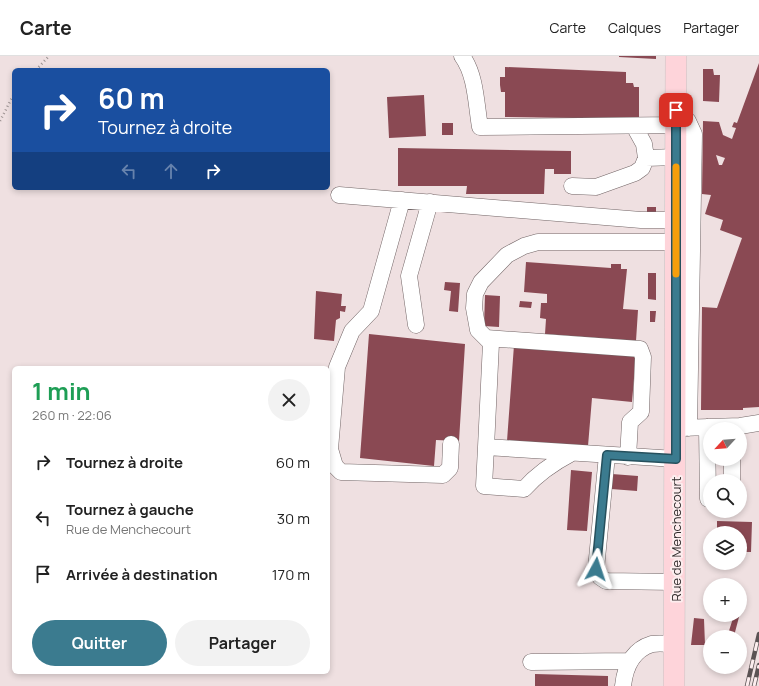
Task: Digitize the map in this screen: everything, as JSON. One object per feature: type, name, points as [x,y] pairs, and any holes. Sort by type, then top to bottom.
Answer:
[{"type":"main road","name":"Rue de Menchecourt","points":[[674,686],[676,459],[683,428],[676,242],[684,220],[676,157],[676,56]]},
{"type":"lane","points":[[462,56],[467,63],[473,84],[480,127],[634,126],[676,118],[688,121],[694,134],[684,220],[683,428],[703,427]]},
{"type":"lane","points":[[572,186],[596,187],[635,173],[642,168],[646,158],[644,144],[634,126]]},
{"type":"lane","points":[[646,158],[676,157]]},
{"type":"lane","points":[[339,195],[641,220],[684,220]]},
{"type":"lane","points":[[402,200],[371,311],[352,331],[337,367],[330,449],[335,466],[341,472],[443,475],[450,468],[451,444]]},
{"type":"lane","points":[[416,325],[409,276],[430,202]]},
{"type":"lane","points":[[574,453],[553,463],[536,475],[524,489],[484,486],[491,343],[478,330],[474,308],[475,294],[481,282],[507,255],[524,246],[538,242],[676,242]]},
{"type":"lane","points":[[486,338],[640,349],[643,356],[641,412],[630,422],[628,457]]},
{"type":"lane","points":[[747,425],[759,423]]},
{"type":"lane","points":[[486,447],[676,459]]},
{"type":"lane","points":[[607,455],[596,569],[600,577],[606,581],[675,582]]},
{"type":"lane","points":[[624,686],[625,671],[630,661],[640,651],[653,644],[675,644]]},
{"type":"lane","points":[[531,662],[630,661]]},
{"type":"path","points":[[38,68],[49,56]]},
{"type":"path","points":[[0,121],[12,98]]},
{"type":"building","points":[[656,56],[656,59],[619,57]]},
{"type":"building","points":[[759,63],[759,407],[743,408],[743,410],[701,410],[702,307],[717,308],[742,238],[720,230],[723,220],[705,214],[711,195],[702,194],[703,121],[719,122],[723,135],[732,139],[736,128],[732,127],[734,122],[737,123]],"holes":[[[716,155],[725,158],[722,165],[719,165]]]},
{"type":"building","points":[[505,67],[626,72],[626,83],[633,83],[634,87],[639,87],[639,119],[505,117],[505,92],[501,92],[500,77],[505,77]]},
{"type":"building","points":[[703,69],[713,69],[714,75],[720,75],[719,102],[703,101]]},
{"type":"building","points":[[424,95],[426,136],[389,138],[387,97]]},
{"type":"building","points":[[442,123],[453,123],[453,135],[442,135]]},
{"type":"building","points":[[398,148],[571,151],[571,174],[554,174],[554,169],[545,169],[544,194],[466,194],[467,186],[398,186]]},
{"type":"building","points":[[647,207],[656,207],[656,213],[647,212]]},
{"type":"building","points":[[526,262],[611,268],[611,264],[621,264],[621,269],[627,269],[623,309],[638,310],[636,341],[545,334],[546,319],[540,318],[541,303],[547,303],[547,294],[524,292]]},
{"type":"building","points":[[648,273],[656,273],[656,300],[648,299]]},
{"type":"building","points":[[445,282],[460,283],[458,312],[449,311],[451,291],[444,290]]},
{"type":"building","points":[[316,291],[342,294],[341,306],[346,306],[345,312],[340,311],[340,318],[336,320],[334,341],[314,339]]},
{"type":"building","points":[[485,295],[500,296],[499,327],[484,326]]},
{"type":"building","points":[[520,301],[532,302],[531,308],[519,307]]},
{"type":"building","points":[[650,311],[656,311],[655,322],[650,322]]},
{"type":"building","points":[[369,334],[465,344],[459,441],[436,440],[434,466],[360,458]]},
{"type":"building","points":[[514,345],[636,355],[632,402],[592,398],[588,446],[507,441]]},
{"type":"building","points":[[571,470],[592,472],[587,531],[567,530]]},
{"type":"building","points":[[612,474],[638,476],[637,491],[611,489]]},
{"type":"building","points":[[717,521],[752,522],[751,552],[747,552],[747,526],[717,526]]},
{"type":"building","points":[[694,618],[703,619],[704,630],[703,630],[703,645],[691,645]]},
{"type":"building","points":[[732,622],[738,622],[736,630],[729,630]]},
{"type":"building","points":[[535,674],[608,676],[608,686],[535,686]]},
{"type":"railway","points":[[747,686],[759,634]]},
{"type":"railway","points":[[754,686],[759,665]]},
{"type":"slow traffic","points":[[676,167],[676,274]]},
{"type":"route","points":[[596,569],[607,455],[676,459],[676,110]]}]
